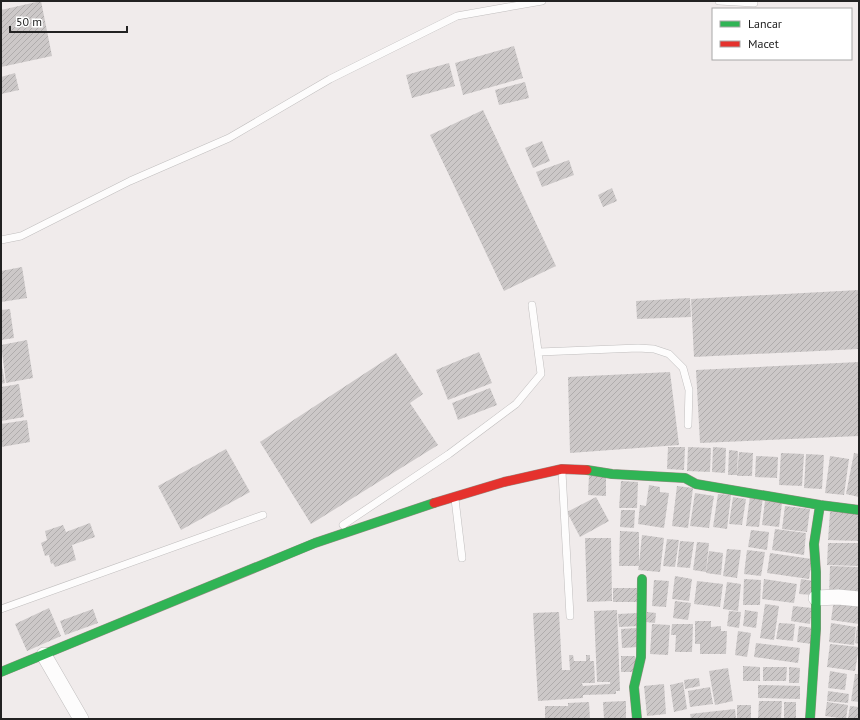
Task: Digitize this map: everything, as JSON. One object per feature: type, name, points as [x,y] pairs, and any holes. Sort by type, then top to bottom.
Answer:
[{"type":"street","points":[[1,672],[315,543],[455,496],[504,482],[550,473],[562,469],[587,470],[612,474],[685,478],[696,484],[771,498],[859,510]]},
{"type":"street","points":[[810,719],[816,629],[816,572],[814,544],[820,505]]},
{"type":"street","points":[[637,719],[634,687],[641,657],[642,579]]},
{"type":"street","points":[[816,598],[838,597],[859,599]]},
{"type":"street","points":[[44,655],[81,719]]},
{"type":"lane","points":[[1,240],[22,236],[130,181],[229,138],[330,79],[457,16],[542,1]]},
{"type":"lane","points":[[719,1],[754,4]]},
{"type":"lane","points":[[315,543],[449,454],[516,404],[541,374],[532,305]]},
{"type":"lane","points":[[539,352],[638,348],[654,349],[669,354],[683,368],[689,390],[688,425]]},
{"type":"lane","points":[[562,469],[570,616]]},
{"type":"lane","points":[[455,496],[462,558]]},
{"type":"lane","points":[[1,609],[263,515]]},
{"type":"building","points":[[41,1],[52,56],[1,67],[1,10]]},
{"type":"building","points":[[514,46],[523,78],[463,95],[455,63]]},
{"type":"building","points":[[449,63],[455,86],[412,98],[406,75]]},
{"type":"building","points":[[15,73],[19,90],[1,94],[1,77]]},
{"type":"building","points":[[525,82],[529,98],[499,105],[495,90]]},
{"type":"building","points":[[483,110],[556,266],[504,291],[430,135]]},
{"type":"building","points":[[542,141],[550,161],[533,168],[525,148]]},
{"type":"building","points":[[569,160],[574,175],[542,187],[536,172]]},
{"type":"building","points":[[612,188],[617,201],[603,207],[598,195]]},
{"type":"building","points":[[22,267],[27,298],[1,302],[1,271]]},
{"type":"building","points":[[859,290],[859,349],[694,357],[691,299]]},
{"type":"building","points":[[690,298],[691,317],[637,319],[636,301]]},
{"type":"building","points":[[10,309],[14,338],[1,340],[1,310]]},
{"type":"building","points":[[27,340],[33,378],[6,383],[1,345]]},
{"type":"building","points":[[479,352],[492,383],[448,400],[436,370]]},
{"type":"building","points":[[396,353],[423,394],[410,403],[438,445],[311,524],[260,442]]},
{"type":"building","points":[[859,362],[859,436],[700,443],[696,370]]},
{"type":"building","points":[[1,366],[5,383],[1,384]]},
{"type":"building","points":[[670,372],[679,445],[570,453],[568,377]]},
{"type":"building","points":[[19,384],[24,417],[1,421],[1,387]]},
{"type":"building","points":[[490,388],[497,405],[458,420],[452,403]]},
{"type":"building","points":[[27,420],[30,442],[1,447],[1,424]]},
{"type":"building","points":[[668,447],[685,447],[684,470],[667,469]]},
{"type":"building","points":[[688,447],[711,448],[710,472],[687,471]]},
{"type":"building","points":[[713,447],[726,448],[725,473],[712,472]]},
{"type":"building","points":[[226,449],[250,492],[181,530],[158,486]]},
{"type":"building","points":[[729,450],[738,451],[737,475],[728,475]]},
{"type":"building","points":[[739,452],[753,453],[752,476],[737,476]]},
{"type":"building","points":[[781,453],[804,454],[802,486],[779,485]]},
{"type":"building","points":[[854,453],[859,454],[859,497],[846,494]]},
{"type":"building","points":[[806,454],[824,455],[822,489],[804,488]]},
{"type":"building","points":[[756,456],[778,457],[777,478],[755,477]]},
{"type":"building","points":[[830,456],[849,459],[844,495],[825,493]]},
{"type":"building","points":[[589,476],[606,476],[606,496],[588,495]]},
{"type":"building","points":[[621,481],[638,482],[637,508],[619,508]]},
{"type":"building","points":[[649,485],[660,487],[660,492],[669,493],[664,528],[638,524],[640,505],[646,506]]},
{"type":"building","points":[[677,486],[693,488],[688,528],[672,526]]},
{"type":"building","points":[[695,493],[714,496],[709,528],[690,526]]},
{"type":"building","points":[[718,494],[731,495],[727,529],[713,527]]},
{"type":"building","points":[[750,496],[763,497],[759,527],[746,526]]},
{"type":"building","points":[[596,497],[609,521],[580,537],[567,512]]},
{"type":"building","points":[[733,497],[746,499],[742,525],[729,524]]},
{"type":"building","points":[[765,501],[782,503],[779,527],[762,525]]},
{"type":"building","points":[[785,506],[810,509],[807,532],[782,529]]},
{"type":"building","points":[[621,510],[635,510],[634,528],[620,527]]},
{"type":"building","points":[[830,512],[859,513],[859,541],[828,540]]},
{"type":"building","points":[[90,523],[95,537],[72,545],[76,560],[55,567],[53,563],[51,564],[49,555],[45,556],[41,543],[47,540],[45,531],[63,525],[66,532]]},
{"type":"building","points":[[775,529],[806,533],[804,555],[772,550]]},
{"type":"building","points":[[751,530],[769,532],[767,550],[748,547]]},
{"type":"building","points":[[620,531],[639,532],[639,564],[642,535],[664,538],[660,572],[638,570],[639,566],[619,566]]},
{"type":"building","points":[[585,538],[611,538],[612,601],[587,602]]},
{"type":"building","points":[[667,539],[679,540],[675,567],[663,566]]},
{"type":"building","points":[[680,541],[694,542],[690,568],[677,567]]},
{"type":"building","points":[[697,542],[709,543],[706,572],[693,570]]},
{"type":"building","points":[[828,543],[859,543],[859,566],[827,565]]},
{"type":"building","points":[[727,549],[741,550],[737,578],[723,576]]},
{"type":"building","points":[[747,550],[765,552],[761,576],[744,574]]},
{"type":"building","points":[[709,551],[723,553],[721,575],[706,573]]},
{"type":"building","points":[[770,553],[812,559],[809,579],[767,573]]},
{"type":"building","points":[[830,566],[859,567],[859,596],[829,595]]},
{"type":"building","points":[[675,576],[692,579],[689,601],[672,599]]},
{"type":"building","points":[[744,579],[761,580],[760,605],[743,605]]},
{"type":"building","points":[[764,579],[797,584],[794,603],[762,599]]},
{"type":"building","points":[[801,579],[814,581],[813,595],[799,594]]},
{"type":"building","points":[[654,580],[669,581],[666,607],[652,606]]},
{"type":"building","points":[[697,581],[723,584],[720,607],[694,604]]},
{"type":"building","points":[[727,582],[741,584],[738,611],[723,609]]},
{"type":"building","points":[[613,588],[638,588],[638,602],[613,602]]},
{"type":"building","points":[[834,599],[859,602],[859,624],[831,620]]},
{"type":"building","points":[[675,601],[691,603],[688,620],[673,618]]},
{"type":"building","points":[[765,604],[779,606],[774,640],[760,638]]},
{"type":"building","points":[[793,606],[812,608],[810,624],[791,621]]},
{"type":"building","points":[[49,608],[61,636],[27,651],[15,624]]},
{"type":"building","points":[[93,609],[98,623],[65,635],[60,621]]},
{"type":"building","points":[[617,610],[620,691],[616,691],[616,694],[583,695],[583,698],[538,701],[533,613],[559,612],[562,670],[570,670],[569,655],[573,655],[574,661],[586,661],[586,655],[590,655],[590,661],[594,661],[595,683],[582,683],[583,686],[610,684],[610,682],[597,682],[594,611]]},
{"type":"building","points":[[745,610],[758,612],[756,628],[743,626]]},
{"type":"building","points":[[729,611],[741,612],[739,628],[727,626]]},
{"type":"building","points":[[647,612],[656,613],[655,623],[646,622]]},
{"type":"building","points":[[638,613],[639,626],[619,627],[618,614]]},
{"type":"building","points":[[695,621],[711,621],[711,627],[721,626],[721,631],[727,631],[726,654],[700,654],[700,644],[695,644]]},
{"type":"building","points":[[779,623],[795,624],[793,641],[776,639]]},
{"type":"building","points":[[831,623],[856,627],[854,645],[829,642]]},
{"type":"building","points":[[652,624],[670,625],[668,655],[650,654]]},
{"type":"building","points":[[672,624],[693,624],[692,652],[675,652],[676,635],[671,635]]},
{"type":"building","points":[[799,626],[814,628],[812,644],[797,642]]},
{"type":"building","points":[[857,626],[859,626],[859,644],[855,643]]},
{"type":"building","points":[[637,628],[638,647],[622,648],[621,629]]},
{"type":"building","points":[[738,631],[751,633],[747,657],[735,655]]},
{"type":"building","points":[[756,643],[800,648],[798,663],[754,657]]},
{"type":"building","points":[[830,644],[859,647],[855,671],[827,667]]},
{"type":"building","points":[[621,656],[635,656],[635,672],[621,672]]},
{"type":"building","points":[[743,666],[760,667],[760,681],[743,681]]},
{"type":"building","points":[[763,667],[787,667],[786,681],[763,681]]},
{"type":"building","points":[[789,667],[800,668],[799,683],[789,683]]},
{"type":"building","points":[[728,668],[733,701],[715,705],[709,671]]},
{"type":"building","points":[[830,671],[847,674],[845,690],[828,688]]},
{"type":"building","points":[[855,674],[859,674],[859,702],[851,701]]},
{"type":"building","points":[[699,678],[700,686],[685,689],[684,680]]},
{"type":"building","points":[[683,682],[687,709],[674,712],[670,685]]},
{"type":"building","points":[[664,684],[666,714],[647,716],[644,686]]},
{"type":"building","points":[[758,685],[800,686],[800,699],[758,698]]},
{"type":"building","points":[[710,687],[713,704],[690,707],[688,691]]},
{"type":"building","points":[[828,691],[849,694],[848,703],[827,701]]},
{"type":"building","points":[[626,701],[626,719],[604,719],[603,702]]},
{"type":"building","points":[[759,701],[782,701],[781,719],[758,719]]},
{"type":"building","points":[[589,702],[590,719],[545,719],[545,706],[568,706],[568,703]]},
{"type":"building","points":[[784,702],[796,702],[796,719],[784,719]]},
{"type":"building","points":[[827,702],[848,705],[846,719],[825,716]]},
{"type":"building","points":[[737,705],[751,705],[751,719],[737,719]]},
{"type":"building","points":[[850,706],[859,707],[859,719],[848,719]]},
{"type":"building","points":[[735,709],[736,719],[691,719],[690,714]]},
{"type":"traffic: fast","points":[[587,470],[612,474],[685,478],[696,484],[820,505],[859,510]]},
{"type":"traffic: fast","points":[[1,672],[315,543],[434,503]]},
{"type":"traffic: fast","points":[[810,719],[816,629],[816,572],[814,544],[820,505]]},
{"type":"traffic: fast","points":[[637,719],[634,687],[641,657],[642,579]]},
{"type":"traffic: jam","points":[[434,503],[504,482],[562,469],[587,470]]}]
